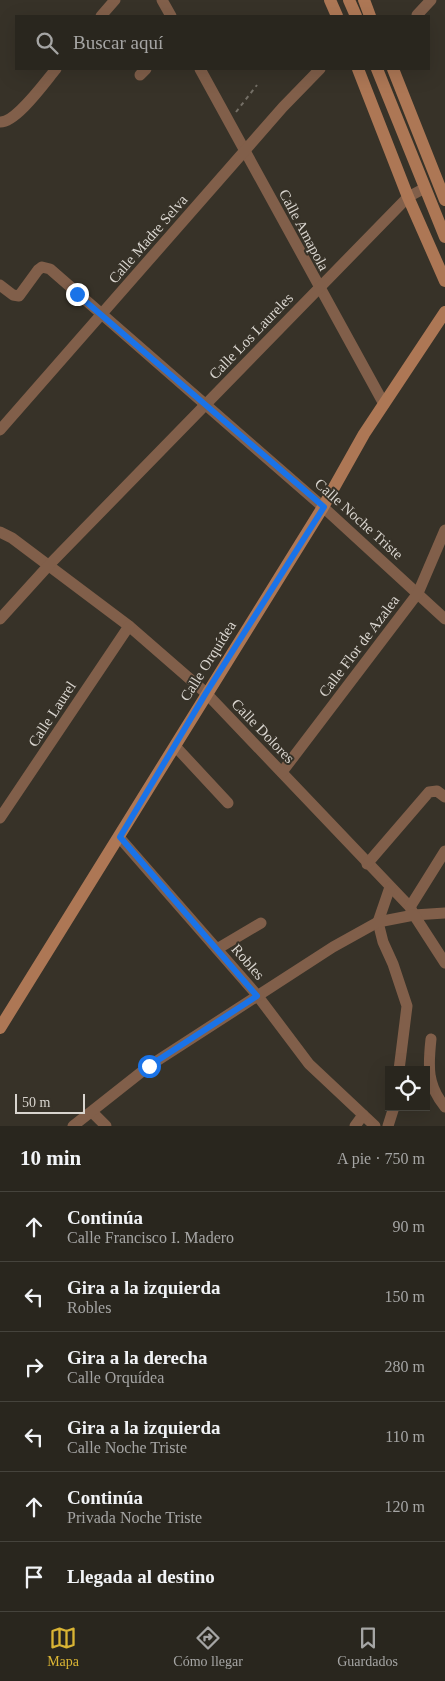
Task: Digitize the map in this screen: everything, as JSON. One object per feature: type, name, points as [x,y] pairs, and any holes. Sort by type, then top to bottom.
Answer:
[{"type":"street","points":[[102,15],[115,0]]},
{"type":"street","points":[[162,0],[170,15]]},
{"type":"street","points":[[330,0],[337,15]]},
{"type":"street","points":[[349,0],[355,14],[367,9]]},
{"type":"street","points":[[417,15],[431,0]]},
{"type":"street","points":[[0,122],[7,121],[16,115],[55,70]]},
{"type":"street","name":"Calle Amapola","points":[[201,70],[318,288],[384,404]]},
{"type":"street","name":"Calle Madre Selva","points":[[1,426],[319,70]]},
{"type":"street","points":[[358,70],[408,197],[445,281]]},
{"type":"street","points":[[377,70],[445,237]]},
{"type":"street","points":[[392,70],[445,200],[432,204]]},
{"type":"street","name":"Calle Los Laureles","points":[[0,619],[49,565],[318,288],[408,197],[426,188]]},
{"type":"street","name":"Calle Noche Triste","points":[[0,285],[13,295],[19,296],[42,267],[50,269],[324,507],[445,619]]},
{"type":"street","name":"Calle Orquídea","points":[[0,1028],[120,837],[206,693],[324,507],[364,434],[445,312]]},
{"type":"street","name":"Calle Flor de Azalea","points":[[282,772],[418,593],[445,530]]},
{"type":"street","name":"Calle Dolores","points":[[0,532],[12,538],[129,626],[206,693],[412,911],[445,963]]},
{"type":"street","name":"Calle Laurel","points":[[0,818],[129,626]]},
{"type":"street","points":[[175,746],[228,803]]},
{"type":"street","points":[[367,864],[429,792],[437,791],[445,797]]},
{"type":"street","name":"Robles","points":[[120,837],[257,996],[309,1064],[375,1126]]},
{"type":"street","points":[[412,911],[445,851]]},
{"type":"street","points":[[390,888],[378,922],[383,942],[393,964],[407,1006],[400,1066]]},
{"type":"street","points":[[73,1126],[149,1066],[333,947],[378,922],[412,911],[445,912]]},
{"type":"street","points":[[217,949],[261,923]]},
{"type":"street","points":[[431,1040],[430,1071],[433,1091],[445,1107]]},
{"type":"street","points":[[388,1126],[393,1111]]},
{"type":"street","points":[[92,1112],[106,1126]]},
{"type":"street","points":[[356,1126],[363,1115]]},
{"type":"path","points":[[228,122],[257,86]]},
{"type":"route","points":[[77,294],[324,507],[206,693],[120,837],[257,996],[149,1066]]}]
